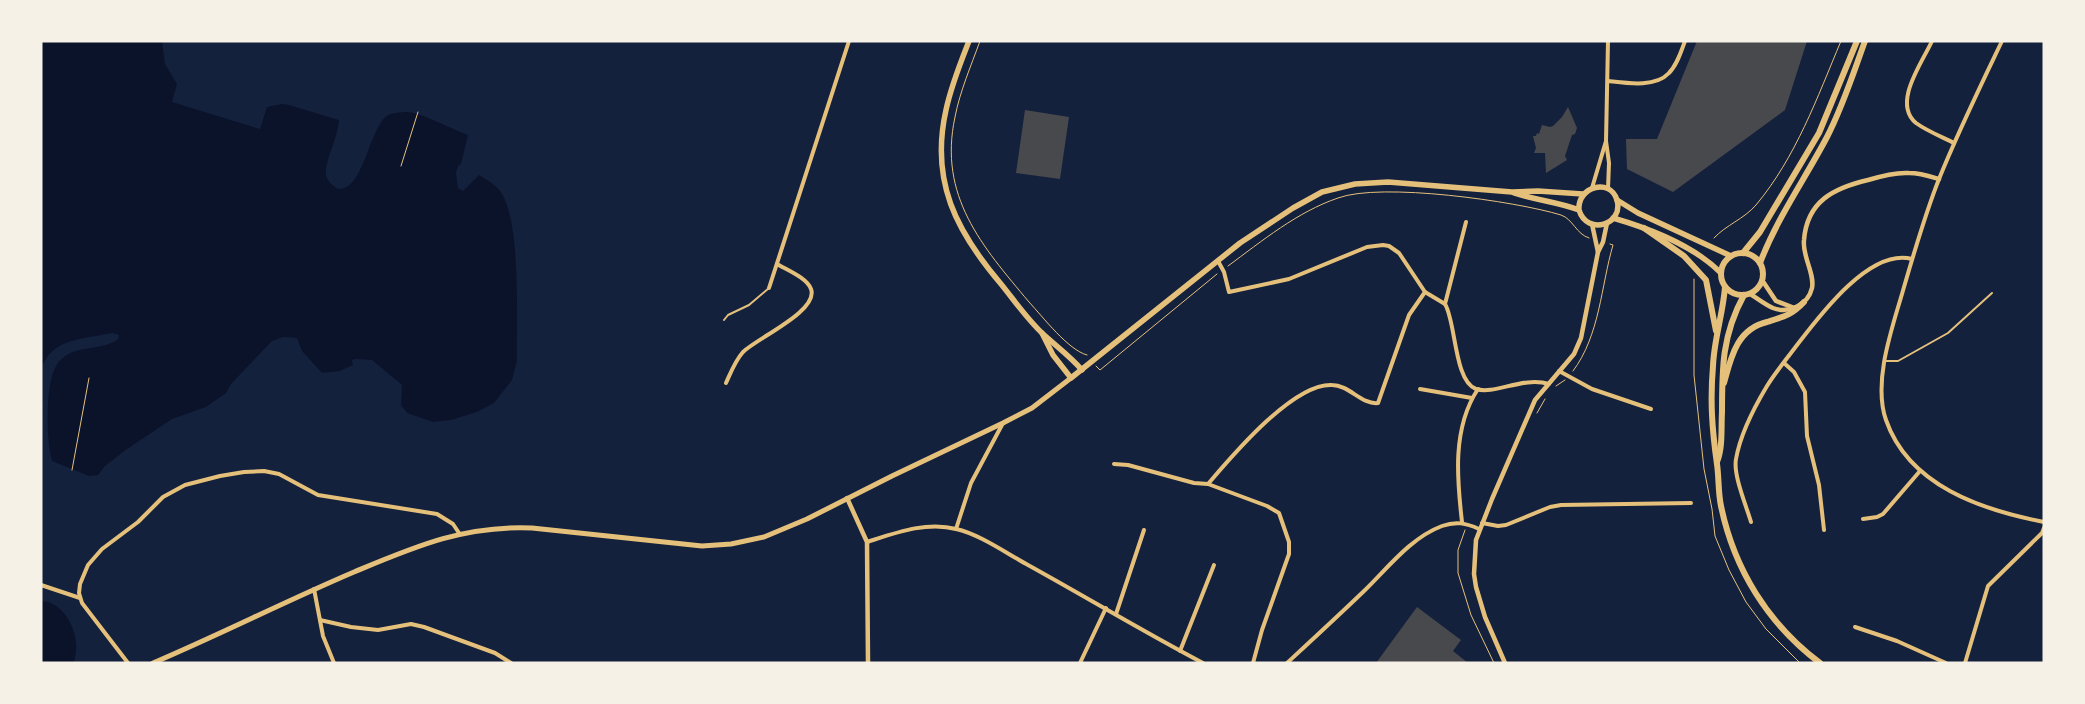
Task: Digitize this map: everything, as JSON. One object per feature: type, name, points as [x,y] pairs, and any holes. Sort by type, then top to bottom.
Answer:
[{"type":"highway","points":[[1742,253],[1760,232],[1818,133],[1857,41]]},
{"type":"highway","points":[[1760,263],[1773,232],[1832,128],[1865,41]]},
{"type":"highway","points":[[1644,228],[1684,256],[1706,280],[1711,297],[1717,334]]},
{"type":"highway","points":[[1717,464],[1721,448],[1723,357],[1727,333],[1731,319],[1747,294],[1758,288],[1763,273],[1760,263],[1750,255],[1742,253],[1731,256],[1723,265],[1721,273],[1726,287],[1717,334],[1711,394],[1712,434],[1717,464],[1718,486],[1726,525],[1750,585],[1774,620],[1795,643],[1820,663]]},
{"type":"highway","points":[[1726,287],[1734,293],[1747,294]]},
{"type":"highway","points":[[1722,394],[1732,352],[1742,336],[1756,326],[1792,315],[1804,302]]},
{"type":"main road","points":[[969,41],[950,92],[942,130],[942,170],[946,190],[959,226],[974,251],[1042,333],[1082,370]]},
{"type":"main road","points":[[154,663],[314,589],[388,558],[459,533],[482,529],[516,527],[665,544],[709,546],[731,544],[764,537],[807,519],[1032,408],[1218,261],[1293,208],[1322,192],[1355,184],[1388,182],[1512,192],[1538,191],[1583,194]]},
{"type":"main road","points":[[1617,200],[1618,210],[1613,218],[1607,223],[1600,225],[1592,224],[1582,217],[1579,210],[1583,194],[1592,188],[1608,189],[1617,200],[1638,213],[1731,256]]},
{"type":"main road","points":[[1512,192],[1579,210]]},
{"type":"main road","points":[[1613,218],[1644,228],[1700,255],[1721,273]]},
{"type":"main road","points":[[1042,333],[1053,355],[1071,378]]},
{"type":"street","points":[[769,288],[849,41]]},
{"type":"street","points":[[1608,41],[1606,140],[1609,163],[1608,189]]},
{"type":"street","points":[[1608,81],[1646,82],[1663,78],[1675,66],[1685,41]]},
{"type":"street","points":[[1932,41],[1905,101],[1908,111],[1915,122],[1954,143]]},
{"type":"street","points":[[2002,41],[1939,179],[1912,259],[1891,331],[1885,361],[1882,401],[1885,419],[1901,450],[1920,472],[1949,490],[1979,503],[2016,516],[2044,522]]},
{"type":"street","points":[[1592,188],[1606,140]]},
{"type":"street","points":[[1747,294],[1780,310],[1794,308],[1804,302],[1810,294],[1813,284],[1804,253],[1805,231],[1815,209],[1827,196],[1856,182],[1893,174],[1920,174],[1939,179]]},
{"type":"street","points":[[1445,304],[1466,222]]},
{"type":"street","points":[[1505,663],[1485,617],[1476,587],[1475,560],[1479,529],[1535,400],[1574,354],[1580,338],[1598,252],[1603,242],[1607,223]]},
{"type":"street","points":[[1592,224],[1598,252]]},
{"type":"street","points":[[1218,261],[1229,292],[1290,279],[1367,247],[1389,246],[1399,253],[1424,292],[1445,304],[1450,313],[1458,359],[1469,383],[1478,389],[1492,389],[1534,380],[1548,384]]},
{"type":"street","points":[[1751,522],[1738,478],[1736,459],[1758,402],[1768,383],[1820,316],[1847,286],[1886,260],[1902,256],[1912,259]]},
{"type":"street","points":[[726,382],[734,365],[743,353],[798,314],[808,306],[812,298],[812,290],[807,283],[777,264]]},
{"type":"street","points":[[1762,280],[1776,300],[1794,308]]},
{"type":"street","points":[[1208,484],[1247,440],[1283,406],[1305,393],[1334,384],[1347,388],[1367,401],[1378,403],[1409,315],[1424,292]]},
{"type":"street","points":[[1784,363],[1794,372],[1805,392],[1807,436],[1819,485],[1824,530]]},
{"type":"street","points":[[1560,371],[1592,389],[1651,409]]},
{"type":"street","points":[[1420,389],[1472,398]]},
{"type":"street","points":[[1462,522],[1459,484],[1459,444],[1463,422],[1472,398],[1478,389]]},
{"type":"street","points":[[956,529],[972,483],[1003,423]]},
{"type":"street","points":[[1114,464],[1128,465],[1184,480],[1208,484],[1267,506],[1279,513],[1289,542],[1289,554],[1262,630],[1253,663]]},
{"type":"street","points":[[80,598],[80,584],[88,565],[102,549],[138,522],[163,497],[185,486],[244,472],[264,471],[279,474],[318,495],[436,514],[453,524],[459,533]]},
{"type":"street","points":[[1863,519],[1883,514],[1920,472]]},
{"type":"street","points":[[847,498],[867,542],[868,663]]},
{"type":"street","points":[[1482,523],[1498,526],[1506,525],[1550,506],[1691,503]]},
{"type":"street","points":[[1287,663],[1365,591],[1401,554],[1422,538],[1443,526],[1462,522],[1479,529]]},
{"type":"street","points":[[867,542],[917,528],[956,529],[1008,554],[1203,663]]},
{"type":"street","points":[[1965,663],[1988,586],[2042,533],[2044,528]]},
{"type":"street","points":[[1116,614],[1144,530]]},
{"type":"street","points":[[1180,651],[1214,566]]},
{"type":"street","points":[[41,585],[80,598],[128,663]]},
{"type":"street","points":[[314,589],[323,636],[334,663]]},
{"type":"street","points":[[1080,663],[1106,608]]},
{"type":"street","points":[[320,620],[351,627],[378,630],[410,624],[424,627],[471,646],[496,653],[511,663]]},
{"type":"street","points":[[1855,627],[1897,641],[1946,663]]},
{"type":"lane","points":[[724,320],[728,314],[749,305],[769,288]]},
{"type":"lane","points":[[1885,361],[1898,361],[1948,333],[1965,320],[1980,302],[1992,292]]},
{"type":"path","points":[[980,41],[962,89],[953,128],[954,178],[961,205],[982,244],[1008,276],[1061,336],[1079,352],[1088,355]]},
{"type":"path","points":[[1714,238],[1755,206],[1786,161],[1805,126],[1841,41]]},
{"type":"path","points":[[401,166],[418,112]]},
{"type":"path","points":[[1096,365],[1100,370],[1222,270],[1311,209],[1340,197],[1362,193],[1450,196],[1511,204],[1562,215],[1567,218],[1582,236],[1589,238]]},
{"type":"path","points":[[1573,371],[1584,354],[1592,333],[1613,245],[1607,243]]},
{"type":"path","points":[[1694,278],[1693,353],[1698,406]]},
{"type":"path","points":[[72,470],[89,378]]},
{"type":"path","points":[[1555,387],[1565,380]]},
{"type":"path","points":[[1534,420],[1545,399]]},
{"type":"path","points":[[1465,529],[1458,550],[1458,573],[1471,615],[1494,663]]},
{"type":"water","points":[[41,41],[162,41],[165,64],[177,84],[172,102],[260,129],[267,107],[282,104],[339,120],[326,168],[328,181],[338,189],[347,187],[354,180],[381,122],[388,115],[399,112],[413,113],[468,135],[461,164],[458,166],[456,173],[458,188],[463,191],[479,175],[491,182],[500,191],[507,205],[512,224],[516,273],[517,361],[512,380],[494,403],[477,412],[451,420],[433,422],[407,413],[401,405],[402,385],[372,360],[355,359],[352,360],[353,365],[340,371],[322,373],[302,351],[297,338],[283,337],[272,341],[231,384],[226,393],[206,407],[172,419],[127,449],[105,466],[98,475],[89,476],[52,461],[49,440],[48,399],[52,375],[56,366],[60,360],[70,353],[114,342],[118,339],[119,335],[112,333],[80,339],[60,346],[46,359],[41,370]]},
{"type":"water","points":[[41,601],[55,605],[66,615],[70,622],[76,643],[74,663],[41,663]]},
{"type":"building","points":[[1697,41],[1807,41],[1785,110],[1673,192],[1627,169],[1626,139],[1657,139]]},
{"type":"building","points":[[1568,107],[1577,128],[1575,134],[1572,135],[1565,156],[1567,160],[1546,173],[1545,153],[1534,153],[1536,148],[1533,136],[1536,136],[1537,133],[1539,134],[1542,125],[1553,126]]},
{"type":"building","points":[[1025,110],[1069,117],[1060,179],[1016,173]]},
{"type":"building","points":[[1417,607],[1461,640],[1453,651],[1468,663],[1376,663]]}]
